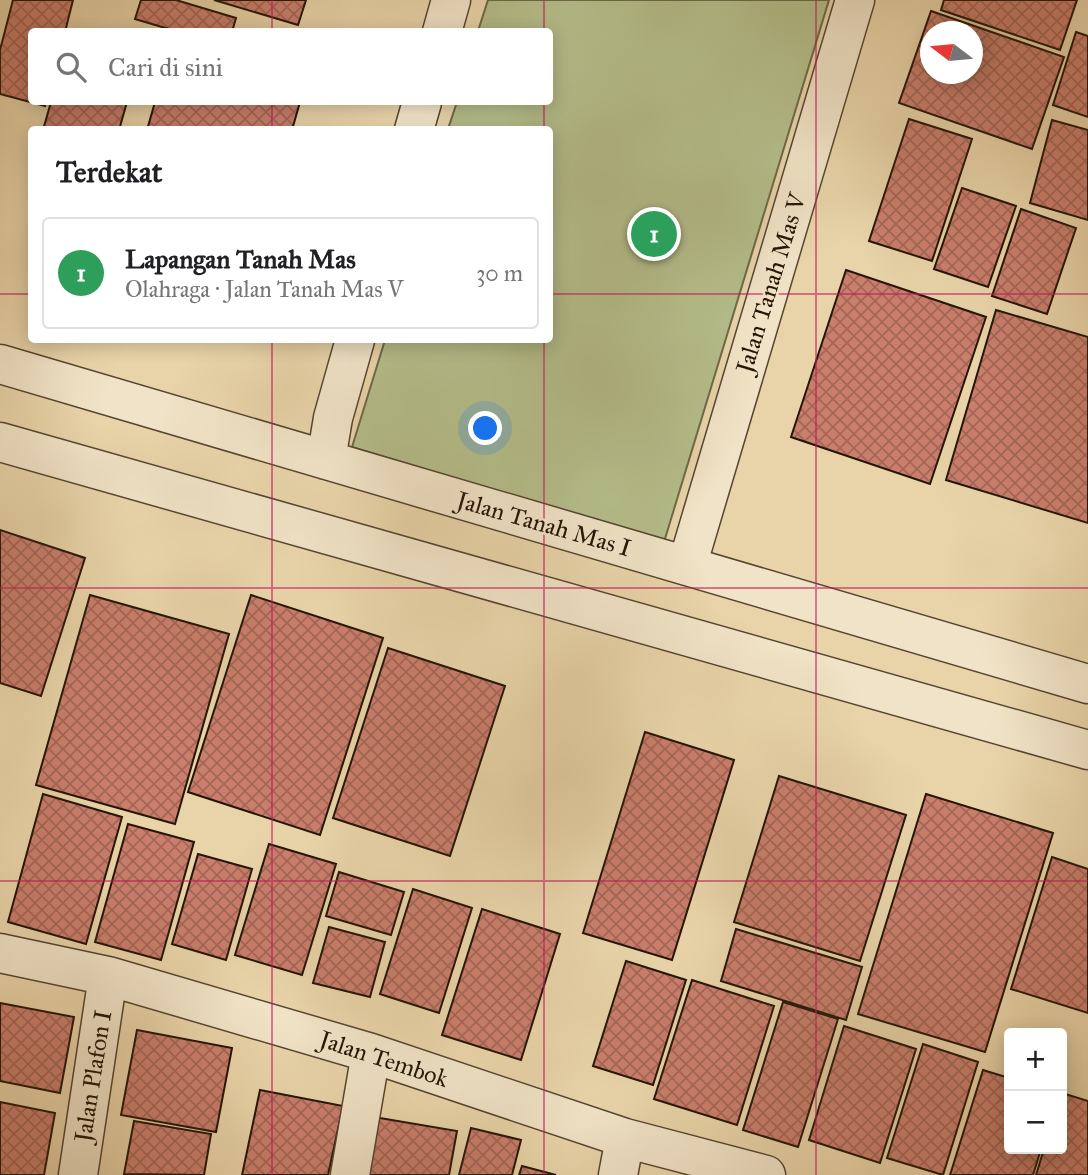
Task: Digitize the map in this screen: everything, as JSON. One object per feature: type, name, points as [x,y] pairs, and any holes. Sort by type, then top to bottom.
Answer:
[{"type":"street","points":[[443,28],[451,0]]},
{"type":"street","name":"Jalan Tanah Mas V","points":[[687,566],[855,0]]},
{"type":"street","points":[[415,126],[421,105]]},
{"type":"street","points":[[326,460],[333,418],[354,343]]},
{"type":"street","name":"Jalan Tanah Mas I","points":[[0,364],[1088,684]]},
{"type":"street","points":[[0,442],[1088,750]]},
{"type":"street","name":"Jalan Tembok","points":[[0,954],[108,976],[371,1054],[625,1138],[766,1175]]},
{"type":"street","name":"Jalan Plafon I","points":[[78,1175],[108,976]]},
{"type":"street","points":[[350,1175],[371,1054]]},
{"type":"street","points":[[618,1175],[625,1138]]},
{"type":"green space","points":[[488,0],[829,0],[664,542],[352,447],[384,343],[553,343],[553,126],[449,126],[456,105],[553,105],[553,28],[479,28]]},
{"type":"building","points":[[13,0],[73,0],[66,28],[28,28],[28,101],[0,94],[0,50]]},
{"type":"building","points":[[141,0],[176,0],[236,18],[233,28],[165,28],[135,19]]},
{"type":"building","points":[[214,0],[306,0],[298,25]]},
{"type":"building","points":[[944,0],[1077,0],[1060,50],[983,24],[983,21],[974,21],[941,10]]},
{"type":"building","points":[[931,11],[960,21],[928,21]]},
{"type":"building","points":[[983,29],[1064,57],[1032,149],[899,103],[920,43],[920,84],[983,84]]},
{"type":"building","points":[[1076,32],[1088,36],[1088,117],[1053,105]]},
{"type":"building","points":[[50,105],[126,105],[120,126],[44,126]]},
{"type":"building","points":[[154,105],[299,105],[293,126],[148,126]]},
{"type":"building","points":[[909,119],[972,139],[932,261],[869,241]]},
{"type":"building","points":[[1052,120],[1088,130],[1088,220],[1030,203]]},
{"type":"building","points":[[962,188],[1016,206],[988,287],[934,269]]},
{"type":"building","points":[[1021,209],[1076,228],[1047,314],[992,296]]},
{"type":"building","points":[[846,270],[986,317],[930,484],[791,437]]},
{"type":"building","points":[[996,310],[1088,337],[1088,523],[946,480]]},
{"type":"building","points":[[0,530],[85,558],[41,696],[0,683]]},
{"type":"building","points":[[90,595],[229,634],[175,824],[36,785]]},
{"type":"building","points":[[251,595],[383,638],[320,835],[188,792]]},
{"type":"building","points":[[388,648],[505,686],[450,856],[333,818]]},
{"type":"building","points":[[645,732],[734,760],[672,960],[583,933]]},
{"type":"building","points":[[779,776],[906,815],[860,961],[734,922]]},
{"type":"building","points":[[43,794],[122,817],[86,944],[8,922]]},
{"type":"building","points":[[926,794],[1053,833],[985,1052],[858,1014]]},
{"type":"building","points":[[128,824],[194,842],[161,960],[95,942]]},
{"type":"building","points":[[269,844],[336,864],[302,975],[235,955]]},
{"type":"building","points":[[198,854],[252,869],[226,960],[172,944]]},
{"type":"building","points":[[1052,857],[1088,869],[1088,1013],[1011,989]]},
{"type":"building","points":[[339,872],[404,892],[391,935],[326,916]]},
{"type":"building","points":[[413,889],[472,908],[439,1013],[380,994]]},
{"type":"building","points":[[482,909],[560,934],[521,1060],[442,1035]]},
{"type":"building","points":[[329,927],[385,942],[370,997],[313,983]]},
{"type":"building","points":[[736,929],[862,967],[846,1020],[721,981]]},
{"type":"building","points":[[626,961],[686,980],[653,1085],[593,1066]]},
{"type":"building","points":[[692,980],[774,1006],[737,1125],[654,1099]]},
{"type":"building","points":[[783,1002],[838,1019],[798,1147],[743,1130]]},
{"type":"building","points":[[0,1003],[74,1017],[60,1093],[0,1081]]},
{"type":"building","points":[[844,1026],[916,1049],[880,1163],[809,1140]]},
{"type":"building","points":[[137,1030],[232,1048],[216,1132],[121,1115]]},
{"type":"building","points":[[923,1044],[978,1062],[943,1175],[887,1158]]},
{"type":"building","points":[[983,1070],[1004,1076],[1004,1154],[1039,1154],[1033,1175],[950,1175]]},
{"type":"building","points":[[260,1090],[343,1106],[328,1175],[242,1175]]},
{"type":"building","points":[[1067,1095],[1088,1101],[1088,1175],[1036,1175],[1042,1154],[1067,1154]]},
{"type":"building","points":[[0,1102],[55,1113],[44,1175],[0,1175]]},
{"type":"building","points":[[374,1117],[457,1131],[449,1175],[363,1175]]},
{"type":"building","points":[[134,1121],[211,1134],[204,1175],[124,1174]]},
{"type":"building","points":[[471,1128],[521,1140],[512,1175],[459,1175]]},
{"type":"building","points":[[522,1166],[556,1175],[519,1175]]},
{"type":"place","name":"Lapangan Tanah Mas","points":[[654,234]]}]
